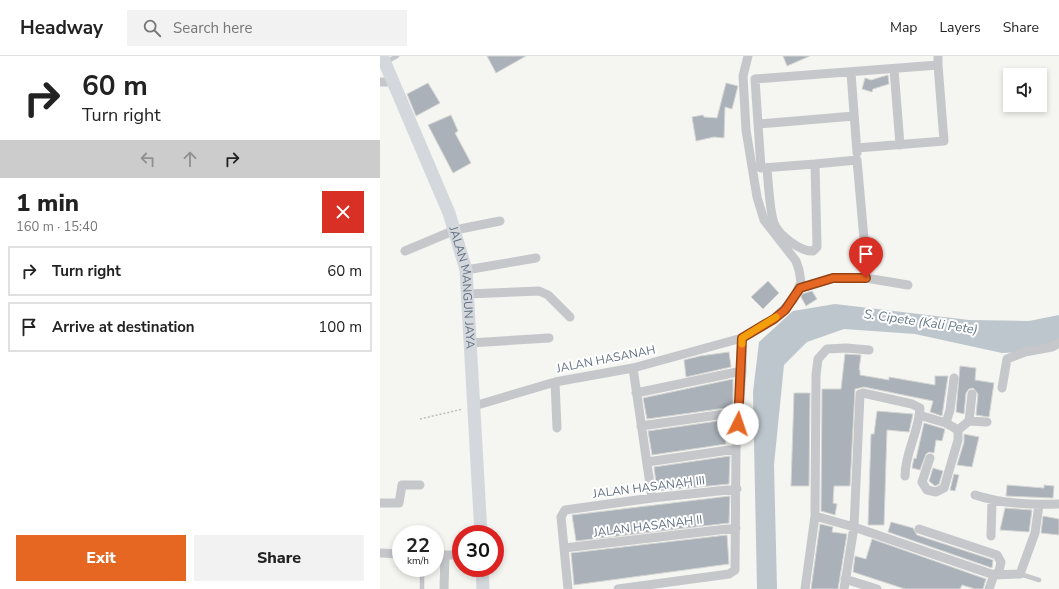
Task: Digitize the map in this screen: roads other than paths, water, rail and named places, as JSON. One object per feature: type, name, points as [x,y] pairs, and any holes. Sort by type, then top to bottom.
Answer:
[{"type":"street","points":[[748,56],[743,76],[746,130],[756,197],[764,220],[796,261],[801,282],[800,288],[838,277],[866,278],[908,285]]},
{"type":"street","name":"JALAN MANGUN JAYA","points":[[383,59],[421,145],[455,230],[466,270],[481,525]]},
{"type":"street","points":[[857,148],[944,141],[938,60],[894,69],[755,79],[761,168],[857,160]]},
{"type":"street","points":[[894,69],[900,145]]},
{"type":"street","points":[[851,72],[865,250]]},
{"type":"street","points":[[380,82],[394,82]]},
{"type":"street","points":[[758,124],[854,116]]},
{"type":"street","points":[[767,168],[774,224],[794,244],[800,248],[813,251],[817,247],[815,164]]},
{"type":"street","points":[[405,251],[455,230],[500,221]]},
{"type":"street","points":[[466,270],[536,258]]},
{"type":"street","name":"JALAN HASANAH","points":[[474,406],[555,382],[633,368],[742,338],[774,319],[785,310],[800,288]]},
{"type":"street","points":[[467,294],[539,291],[548,295],[570,317]]},
{"type":"street","points":[[470,343],[549,338]]},
{"type":"street","points":[[618,589],[638,588],[729,574],[733,572],[736,567],[736,449],[742,371],[742,338]]},
{"type":"street","points":[[1002,388],[1007,359],[1025,352],[1052,347],[1059,343]]},
{"type":"street","points":[[805,589],[815,516],[816,375],[818,359],[827,349],[846,348],[869,350]]},
{"type":"street","points":[[633,368],[652,498]]},
{"type":"street","points":[[636,393],[742,371]]},
{"type":"street","points":[[946,422],[950,410],[954,378]]},
{"type":"street","points":[[555,382],[557,428]]},
{"type":"street","points":[[844,589],[854,527],[860,394],[863,393],[912,404],[920,408],[912,446],[905,462],[905,476]]},
{"type":"street","points":[[969,421],[972,394]]},
{"type":"street","points":[[642,426],[739,412]]},
{"type":"street","points":[[919,415],[946,422],[958,430]]},
{"type":"street","points":[[958,430],[969,421],[987,422]]},
{"type":"street","points":[[930,458],[922,482],[927,490],[936,492],[944,488],[958,440],[958,430]]},
{"type":"street","points":[[647,462],[736,449]]},
{"type":"street","points":[[380,503],[399,503],[402,485],[420,484]]},
{"type":"street","name":"JALAN HASANAH III","points":[[564,548],[561,517],[565,510],[652,498],[737,489]]},
{"type":"street","points":[[975,495],[992,501],[1039,505],[1059,504]]},
{"type":"street","points":[[991,536],[992,501]]},
{"type":"street","points":[[815,516],[854,527],[994,574],[1020,574],[1035,534],[1039,505]]},
{"type":"street","name":"JALAN HASANAH II","points":[[564,548],[736,528]]},
{"type":"street","points":[[918,529],[997,555],[1001,562],[999,571],[994,574],[989,589]]},
{"type":"street","points":[[564,548],[568,589]]},
{"type":"street","points":[[380,553],[392,554]]},
{"type":"street","points":[[444,589],[445,555],[452,555]]},
{"type":"street","points":[[482,577],[483,589]]},
{"type":"street","points":[[845,579],[877,589]]},
{"type":"lane","points":[[383,59],[397,56]]},
{"type":"lane","points":[[1020,574],[1039,580]]},
{"type":"lane","points":[[422,577],[422,589]]},
{"type":"water","name":"S. Cipete (Kali Pete)","points":[[835,304],[969,320],[1029,321],[1059,315],[1059,343],[1025,352],[1002,353],[915,334],[844,329],[807,342],[784,365],[774,465],[777,589],[757,589],[753,392],[759,342],[793,311]]}]
